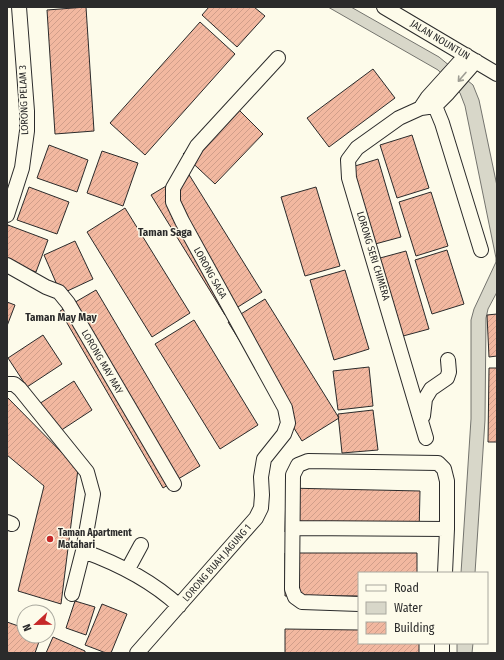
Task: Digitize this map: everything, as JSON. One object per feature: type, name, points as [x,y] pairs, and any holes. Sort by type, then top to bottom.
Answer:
[{"type":"street","name":"LORONG PELAM 3","points":[[7,215],[22,168],[27,131],[27,111],[19,7]]},
{"type":"street","name":"JALAN NOUNTUN","points":[[384,7],[497,74]]},
{"type":"street","name":"LORONG SAGA","points":[[264,459],[284,434],[288,423],[286,408],[182,221],[173,202],[173,188],[197,146],[278,58]]},
{"type":"street","name":"LORONG SERI CHIMERA","points":[[448,360],[449,372],[447,378],[431,389],[425,399],[423,409],[425,432],[349,178],[348,160],[357,148],[399,118],[428,103],[443,90],[471,58]]},
{"type":"street","points":[[428,103],[442,123],[481,250]]},
{"type":"street","name":"LORONG MAY MAY","points":[[7,265],[46,287],[59,292],[68,303],[174,484]]},
{"type":"street","points":[[7,384],[14,384],[20,389],[87,472],[93,494],[83,551],[72,594]]},
{"type":"street","name":"LORONG BUAH JAGUNG 1","points":[[137,653],[256,518],[261,508],[261,477],[264,459]]},
{"type":"street","points":[[358,604],[302,602],[295,597],[292,589],[293,475],[298,465],[308,461],[438,463],[444,469],[447,481],[445,572]]},
{"type":"street","points":[[293,528],[447,529]]},
{"type":"street","points":[[128,570],[141,545]]},
{"type":"street","points":[[83,551],[128,570],[152,584],[179,606]]},
{"type":"water","points":[[328,7],[351,7],[439,57],[473,85],[479,100],[497,186],[497,292],[488,309],[486,318],[485,420],[475,572],[461,572],[471,419],[471,320],[474,309],[496,262],[496,258],[465,106],[460,93],[438,70]]},
{"type":"water","points":[[457,644],[473,644],[472,653],[457,653]]},
{"type":"building","points":[[86,7],[94,131],[55,134],[47,10]]},
{"type":"building","points":[[209,7],[254,7],[265,16],[237,47],[202,15]]},
{"type":"building","points":[[200,22],[235,54],[145,155],[110,123]]},
{"type":"building","points":[[373,69],[395,98],[329,147],[307,118]]},
{"type":"building","points":[[232,103],[263,134],[215,184],[183,154]]},
{"type":"building","points":[[412,135],[429,188],[397,198],[380,145]]},
{"type":"building","points":[[49,145],[88,160],[77,192],[37,178]]},
{"type":"building","points":[[102,151],[138,163],[123,206],[87,193]]},
{"type":"building","points":[[378,159],[401,237],[364,247],[342,170]]},
{"type":"building","points":[[188,173],[262,292],[225,315],[151,195]]},
{"type":"building","points":[[29,187],[69,202],[57,234],[17,220]]},
{"type":"building","points":[[316,187],[340,266],[305,276],[281,197]]},
{"type":"building","points":[[431,192],[448,246],[416,256],[399,202]]},
{"type":"building","points":[[125,208],[190,313],[152,337],[87,232]]},
{"type":"building","points":[[8,225],[48,240],[36,272],[7,262]]},
{"type":"building","points":[[75,241],[93,279],[61,294],[44,255]]},
{"type":"building","points":[[447,250],[464,304],[432,314],[415,260]]},
{"type":"building","points":[[406,251],[429,329],[392,339],[369,261]]},
{"type":"building","points":[[345,270],[369,349],[334,360],[310,280]]},
{"type":"building","points":[[96,290],[200,466],[163,488],[60,311]]},
{"type":"building","points":[[265,299],[339,418],[302,441],[228,322]]},
{"type":"building","points":[[7,302],[15,305],[7,326]]},
{"type":"building","points":[[497,314],[497,356],[489,357],[487,315]]},
{"type":"building","points":[[194,320],[258,425],[220,449],[155,344]]},
{"type":"building","points":[[43,335],[62,364],[27,387],[8,358]]},
{"type":"building","points":[[369,367],[373,406],[338,410],[333,371]]},
{"type":"building","points":[[489,368],[497,368],[497,442],[488,442]]},
{"type":"building","points":[[74,381],[92,410],[57,433],[39,404]]},
{"type":"building","name":"Taman Apartment Matahari","points":[[7,397],[78,469],[61,604],[18,591],[44,486],[7,455]]},
{"type":"building","points":[[373,410],[378,450],[342,453],[338,414]]},
{"type":"building","points":[[286,488],[420,491],[419,535],[285,532]]},
{"type":"building","points":[[285,553],[417,553],[417,572],[358,572],[358,596],[285,596]]},
{"type":"building","points":[[75,601],[95,607],[86,635],[66,628]]},
{"type":"building","points":[[102,604],[127,614],[111,653],[106,653],[85,645]]},
{"type":"building","points":[[7,622],[16,625],[16,644],[38,644],[35,653],[7,653]]},
{"type":"building","points":[[285,629],[358,630],[358,644],[419,644],[419,653],[285,653]]},
{"type":"building","points":[[56,638],[85,651],[85,653],[46,653],[50,644],[56,644]]},
{"type":"place","name":"Taman Apartment Matahari","points":[[50,539]]},
{"type":"district","name":"Taman Saga","points":[[165,232]]},
{"type":"district","name":"Taman May May","points":[[61,317]]}]
